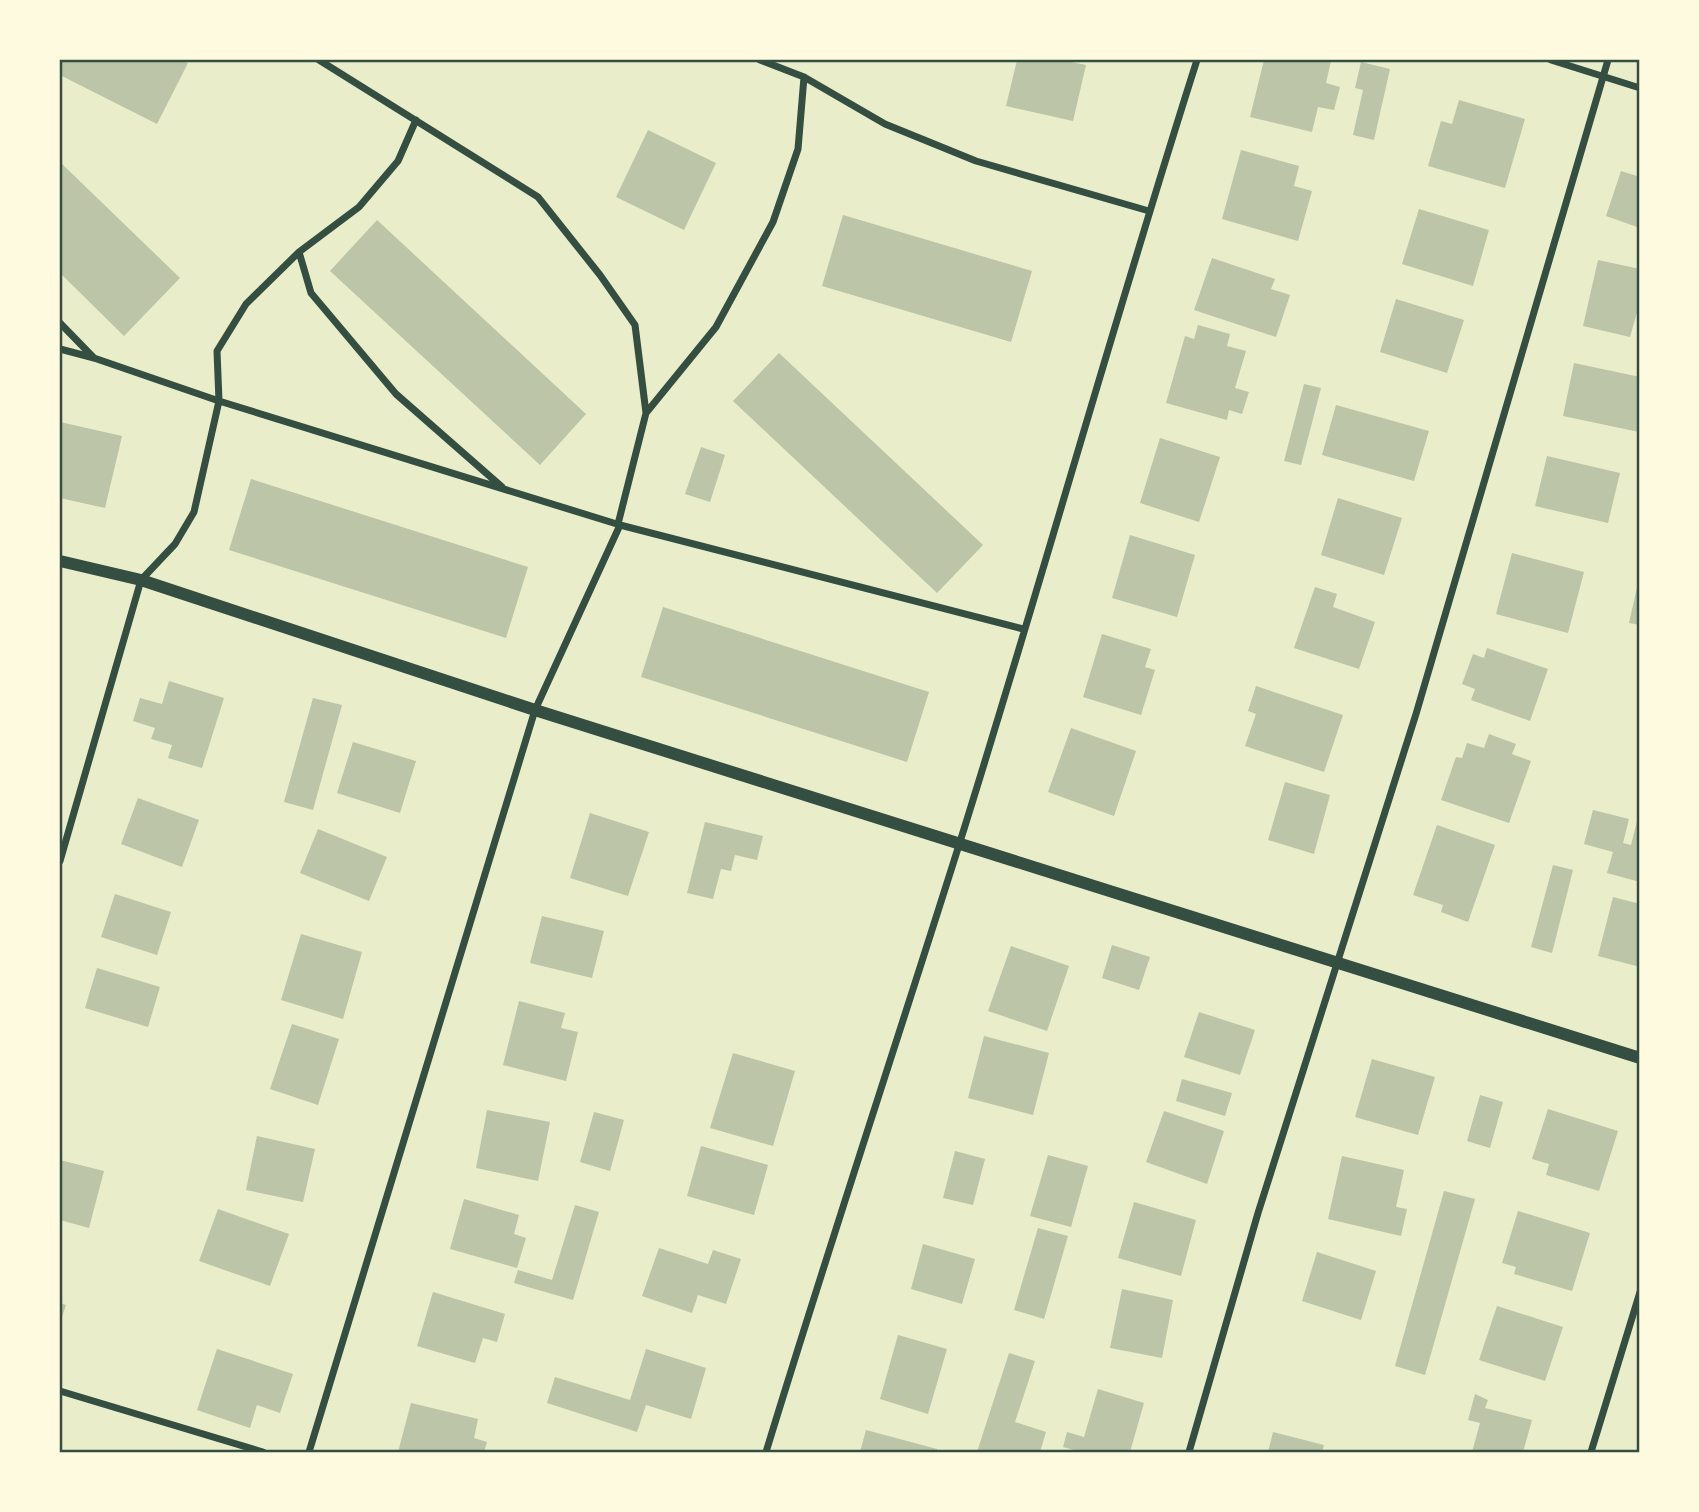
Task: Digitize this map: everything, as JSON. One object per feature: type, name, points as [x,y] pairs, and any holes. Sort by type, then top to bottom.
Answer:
[{"type":"street","points":[[309,1452],[535,710],[619,525],[646,413],[635,325],[600,275],[538,197],[319,60]]},
{"type":"street","points":[[760,60],[804,77],[885,124],[976,161],[1149,211]]},
{"type":"street","points":[[766,1452],[816,1288],[960,843],[1149,211],[1198,60]]},
{"type":"street","points":[[1551,60],[1640,89]]},
{"type":"street","points":[[1189,1452],[1258,1213],[1416,714],[1608,60]]},
{"type":"street","points":[[646,413],[716,327],[773,222],[797,149],[804,77]]},
{"type":"street","points":[[60,861],[141,580],[175,544],[194,512],[219,401],[217,351],[246,304],[299,252],[359,207],[398,161],[416,120]]},
{"type":"street","points":[[299,252],[311,293],[396,394],[504,489]]},
{"type":"street","points":[[60,323],[94,358]]},
{"type":"street","points":[[60,349],[619,525],[1023,629]]},
{"type":"street","points":[[60,561],[141,580],[535,710],[1640,1058]]},
{"type":"street","points":[[1591,1452],[1640,1292]]},
{"type":"street","points":[[60,1391],[263,1452]]},
{"type":"building","points":[[60,60],[181,60],[188,63],[157,124],[60,75]]},
{"type":"building","points":[[1017,60],[1062,60],[1086,65],[1073,121],[1006,106]]},
{"type":"building","points":[[1264,60],[1331,61],[1326,83],[1340,87],[1334,110],[1318,107],[1312,132],[1250,117]]},
{"type":"building","points":[[1361,62],[1390,69],[1374,140],[1353,135],[1363,90],[1355,88]]},
{"type":"building","points":[[1459,100],[1525,119],[1505,188],[1428,166],[1441,121],[1452,124]]},
{"type":"building","points":[[648,130],[716,163],[684,230],[616,197]]},
{"type":"building","points":[[1241,150],[1299,166],[1294,186],[1312,191],[1298,241],[1222,219]]},
{"type":"building","points":[[60,162],[180,278],[124,336],[60,273]]},
{"type":"building","points":[[1621,171],[1640,177],[1640,228],[1606,216]]},
{"type":"building","points":[[1419,209],[1489,230],[1473,286],[1402,264]]},
{"type":"building","points":[[843,215],[1032,271],[1011,342],[822,286]]},
{"type":"building","points":[[377,220],[586,414],[540,465],[330,271]]},
{"type":"building","points":[[1212,258],[1275,279],[1271,289],[1290,295],[1276,337],[1194,310]]},
{"type":"building","points":[[1598,260],[1640,269],[1640,302],[1630,337],[1583,326]]},
{"type":"building","points":[[1396,299],[1464,320],[1447,373],[1380,352]]},
{"type":"building","points":[[1198,325],[1230,334],[1227,346],[1246,351],[1235,388],[1249,392],[1242,414],[1229,410],[1227,420],[1166,403],[1185,336],[1194,339]]},
{"type":"building","points":[[779,353],[983,545],[937,593],[733,401]]},
{"type":"building","points":[[1574,363],[1640,377],[1639,432],[1563,416]]},
{"type":"building","points":[[1304,384],[1321,388],[1301,465],[1284,461]]},
{"type":"building","points":[[1336,405],[1429,431],[1414,481],[1322,455]]},
{"type":"building","points":[[60,422],[122,436],[105,508],[60,498]]},
{"type":"building","points":[[1160,438],[1220,457],[1199,522],[1140,503]]},
{"type":"building","points":[[701,447],[725,455],[710,502],[685,494]]},
{"type":"building","points":[[1547,456],[1620,473],[1608,523],[1535,506]]},
{"type":"building","points":[[251,479],[528,567],[506,638],[229,550]]},
{"type":"building","points":[[1338,498],[1402,518],[1384,575],[1321,555]]},
{"type":"building","points":[[1130,535],[1195,555],[1177,617],[1112,598]]},
{"type":"building","points":[[1512,553],[1584,572],[1568,633],[1496,614]]},
{"type":"building","points":[[1640,583],[1640,625],[1629,623]]},
{"type":"building","points":[[1315,587],[1337,594],[1333,607],[1375,622],[1359,669],[1294,648]]},
{"type":"building","points":[[663,607],[929,692],[907,762],[641,677]]},
{"type":"building","points":[[1102,634],[1151,649],[1145,667],[1155,670],[1141,715],[1083,697]]},
{"type":"building","points":[[1487,648],[1548,669],[1530,721],[1471,700],[1475,689],[1462,684],[1473,654],[1484,658]]},
{"type":"building","points":[[169,681],[224,698],[202,768],[168,758],[172,745],[151,739],[155,728],[133,721],[140,698],[162,704]]},
{"type":"building","points":[[1256,686],[1343,715],[1324,772],[1245,746],[1256,714],[1248,711]]},
{"type":"building","points":[[313,698],[342,705],[313,810],[284,802]]},
{"type":"building","points":[[1071,728],[1136,751],[1114,816],[1048,792]]},
{"type":"building","points":[[1489,734],[1516,744],[1512,754],[1531,761],[1509,823],[1441,800],[1456,757],[1462,758],[1467,743],[1484,748]]},
{"type":"building","points":[[353,742],[416,761],[400,813],[337,793]]},
{"type":"building","points":[[1285,782],[1330,795],[1314,854],[1268,840]]},
{"type":"building","points":[[138,798],[199,820],[182,867],[121,844]]},
{"type":"building","points":[[1593,810],[1629,819],[1623,843],[1631,845],[1637,821],[1640,822],[1640,882],[1607,873],[1613,852],[1584,844]]},
{"type":"building","points":[[590,813],[649,832],[628,896],[570,878]]},
{"type":"building","points":[[705,822],[763,836],[757,860],[735,855],[731,871],[721,869],[713,899],[687,893]]},
{"type":"building","points":[[1437,825],[1495,845],[1468,922],[1441,912],[1443,905],[1413,895]]},
{"type":"building","points":[[318,829],[387,857],[369,901],[300,873]]},
{"type":"building","points":[[1553,865],[1573,870],[1552,953],[1531,947]]},
{"type":"building","points":[[115,894],[171,912],[157,955],[101,937]]},
{"type":"building","points":[[1613,897],[1640,904],[1640,967],[1598,956]]},
{"type":"building","points":[[542,916],[604,931],[592,978],[530,963]]},
{"type":"building","points":[[301,934],[362,952],[343,1019],[281,1000]]},
{"type":"building","points":[[1112,945],[1150,957],[1139,990],[1102,978]]},
{"type":"building","points":[[1011,946],[1069,966],[1047,1031],[988,1011]]},
{"type":"building","points":[[97,968],[160,987],[148,1027],[85,1008]]},
{"type":"building","points":[[519,1001],[565,1013],[561,1028],[578,1032],[566,1081],[503,1065]]},
{"type":"building","points":[[1199,1012],[1255,1030],[1240,1075],[1184,1057]]},
{"type":"building","points":[[292,1024],[339,1039],[318,1105],[270,1089]]},
{"type":"building","points":[[984,1036],[1049,1053],[1033,1115],[968,1098]]},
{"type":"building","points":[[733,1053],[795,1071],[773,1146],[710,1128]]},
{"type":"building","points":[[1372,1059],[1435,1077],[1418,1135],[1355,1117]]},
{"type":"building","points":[[1182,1079],[1232,1093],[1225,1116],[1176,1101]]},
{"type":"building","points":[[1480,1095],[1503,1102],[1490,1148],[1467,1141]]},
{"type":"building","points":[[1548,1109],[1618,1131],[1599,1191],[1546,1175],[1549,1164],[1532,1159]]},
{"type":"building","points":[[487,1110],[550,1122],[538,1181],[476,1168]]},
{"type":"building","points":[[1164,1111],[1224,1131],[1207,1184],[1146,1162]]},
{"type":"building","points":[[594,1112],[624,1120],[610,1171],[580,1162]]},
{"type":"building","points":[[257,1136],[315,1149],[303,1202],[246,1190]]},
{"type":"building","points":[[701,1146],[768,1165],[754,1215],[687,1196]]},
{"type":"building","points":[[955,1151],[985,1159],[973,1205],[943,1198]]},
{"type":"building","points":[[1048,1155],[1088,1166],[1071,1227],[1030,1216]]},
{"type":"building","points":[[1342,1156],[1404,1170],[1396,1207],[1407,1209],[1401,1236],[1328,1219]]},
{"type":"building","points":[[60,1160],[104,1171],[89,1228],[60,1220]]},
{"type":"building","points":[[1444,1191],[1475,1199],[1425,1375],[1395,1366]]},
{"type":"building","points":[[464,1199],[519,1215],[514,1234],[526,1238],[517,1268],[450,1249]]},
{"type":"building","points":[[1134,1202],[1196,1220],[1181,1276],[1118,1258]]},
{"type":"building","points":[[575,1205],[599,1212],[573,1300],[514,1283],[518,1270],[552,1280]]},
{"type":"building","points":[[218,1209],[289,1234],[270,1286],[199,1261]]},
{"type":"building","points":[[1518,1211],[1590,1233],[1572,1291],[1514,1274],[1516,1267],[1502,1263]]},
{"type":"building","points":[[1038,1228],[1068,1236],[1044,1319],[1014,1310]]},
{"type":"building","points":[[923,1244],[975,1259],[962,1304],[911,1289]]},
{"type":"building","points":[[659,1248],[708,1264],[713,1250],[741,1259],[726,1304],[698,1295],[692,1313],[642,1296]]},
{"type":"building","points":[[1317,1252],[1376,1271],[1361,1320],[1302,1301]]},
{"type":"building","points":[[1122,1289],[1173,1300],[1162,1358],[1110,1348]]},
{"type":"building","points":[[433,1292],[505,1314],[497,1342],[483,1338],[475,1363],[417,1346]]},
{"type":"building","points":[[60,1303],[66,1305],[60,1323]]},
{"type":"building","points":[[1497,1306],[1563,1327],[1545,1381],[1479,1360]]},
{"type":"building","points":[[898,1335],[947,1349],[928,1414],[880,1399]]},
{"type":"building","points":[[217,1349],[293,1374],[280,1413],[257,1405],[250,1428],[197,1410]]},
{"type":"building","points":[[646,1349],[706,1368],[691,1419],[646,1405],[637,1432],[547,1403],[555,1377],[630,1400]]},
{"type":"building","points":[[1009,1353],[1035,1361],[1015,1422],[1046,1432],[1040,1452],[977,1452]]},
{"type":"building","points":[[1098,1389],[1144,1403],[1130,1452],[1081,1452],[1063,1447],[1067,1432],[1084,1437]]},
{"type":"building","points":[[1475,1394],[1488,1400],[1485,1408],[1532,1420],[1523,1452],[1472,1452],[1480,1423],[1468,1420]]},
{"type":"building","points":[[411,1403],[478,1419],[474,1438],[487,1442],[484,1452],[398,1452]]},
{"type":"building","points":[[866,1430],[937,1449],[937,1452],[860,1452]]},
{"type":"building","points":[[1273,1432],[1324,1445],[1322,1452],[1268,1452]]}]
